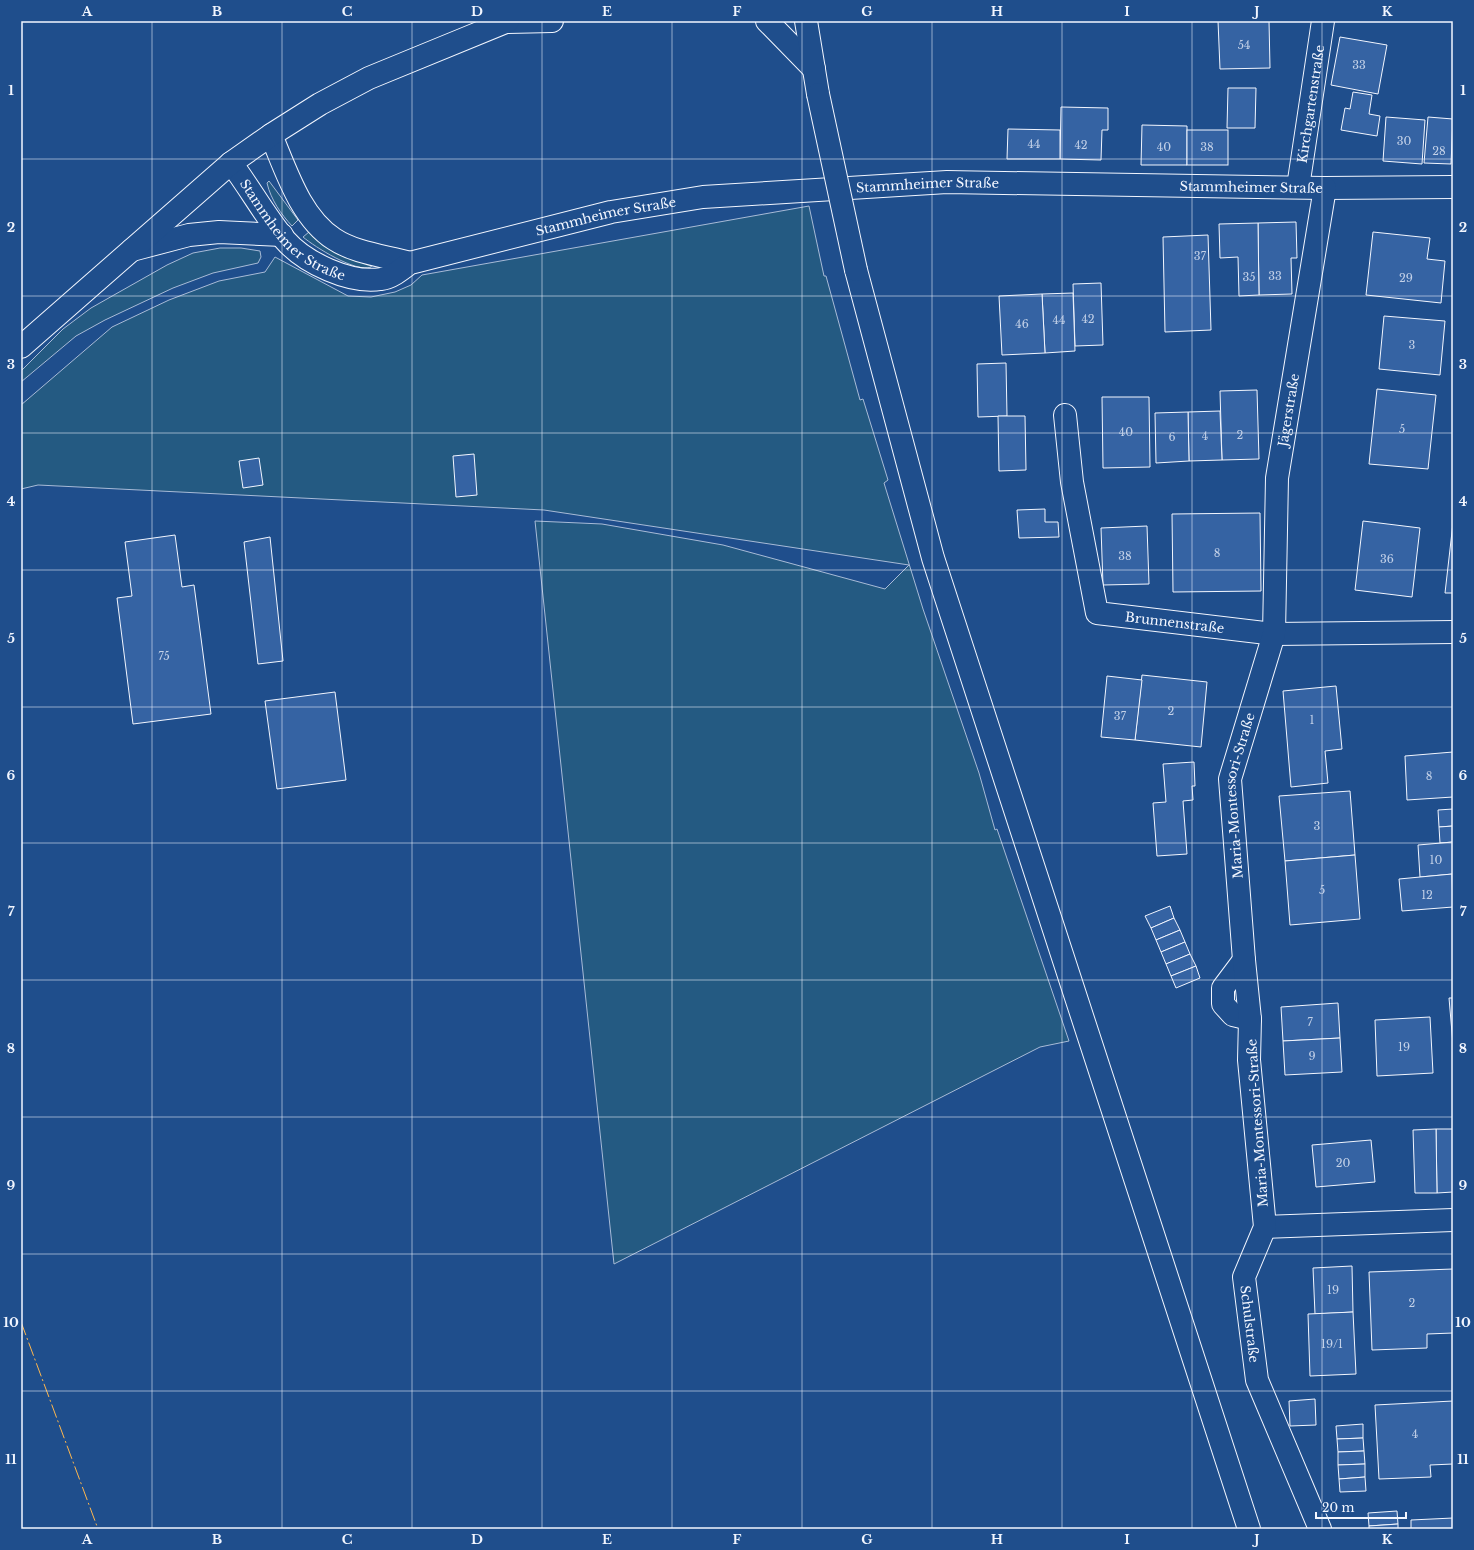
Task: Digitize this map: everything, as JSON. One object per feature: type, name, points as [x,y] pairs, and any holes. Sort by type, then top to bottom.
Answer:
[{"type":"street","points":[[21,347],[61,310],[231,163],[271,135],[320,104],[370,78],[507,22],[552,21]]},
{"type":"street","points":[[767,21],[814,69]]},
{"type":"street","points":[[806,21],[818,94],[856,270],[933,558],[1249,1529]]},
{"type":"street","name":"Kirchgartenstraße","points":[[1298,187],[1323,21]]},
{"type":"street","name":"Stammheimer Straße","points":[[271,135],[296,192],[322,229],[335,239],[350,247],[410,263]]},
{"type":"street","name":"Stammheimer Straße","points":[[231,163],[286,241],[309,260],[332,271],[358,279],[382,279],[398,272],[410,263],[611,212],[703,197],[947,182],[1325,188],[1453,186]]},
{"type":"street","name":"Jägerstraße","points":[[1274,634],[1277,478],[1325,188]]},
{"type":"street","points":[[132,250],[189,235],[219,232],[282,235]]},
{"type":"street","name":"Brunnenstraße","points":[[1065,415],[1072,482],[1097,613],[1274,634],[1453,632]]},
{"type":"street","name":"Maria-Montessori-Straße","points":[[1265,1227],[1250,1060],[1250,1019],[1233,1015],[1223,1004],[1223,988],[1244,960],[1230,779],[1274,634]]},
{"type":"street","points":[[1265,1227],[1453,1220]]},
{"type":"street","name":"Schulstraße","points":[[1265,1227],[1244,1277],[1257,1380],[1320,1529]]},
{"type":"shaded area","points":[[269,181],[298,220],[292,226],[280,212],[274,201],[267,183]]},
{"type":"shaded area","points":[[809,206],[824,276],[826,276],[860,400],[863,399],[888,480],[884,483],[923,609],[979,773],[995,830],[997,829],[1069,1041],[1040,1047],[614,1264],[535,521],[602,524],[723,545],[885,589],[909,565],[544,510],[38,485],[21,489],[21,405],[112,327],[169,300],[219,281],[265,272],[275,257],[348,296],[371,297],[395,292],[411,285],[422,275]]},
{"type":"shaded area","points":[[309,232],[323,243],[372,264],[371,267],[364,268],[356,266],[336,258],[303,237]]},
{"type":"shaded area","points":[[220,248],[241,248],[260,251],[261,257],[258,263],[213,273],[173,288],[105,320],[76,336],[21,382],[21,371],[63,329],[91,308],[167,265],[193,253]]},
{"type":"building","points":[[1218,21],[1269,21],[1270,68],[1220,69]]},
{"type":"building","points":[[1340,37],[1387,45],[1378,94],[1331,85]]},
{"type":"building","points":[[1228,88],[1256,88],[1255,128],[1227,128]]},
{"type":"building","points":[[1353,92],[1372,95],[1369,114],[1380,116],[1377,136],[1341,130],[1345,108],[1350,109]]},
{"type":"building","points":[[1061,107],[1108,108],[1108,130],[1102,130],[1101,160],[1060,159]]},
{"type":"building","points":[[1386,117],[1425,120],[1422,164],[1383,161]]},
{"type":"building","points":[[1428,117],[1453,119],[1451,164],[1424,163]]},
{"type":"building","points":[[1142,125],[1187,126],[1187,165],[1141,165]]},
{"type":"building","points":[[1008,129],[1060,130],[1060,159],[1007,159]]},
{"type":"building","points":[[1187,130],[1228,130],[1228,165],[1187,165]]},
{"type":"building","points":[[1296,222],[1297,258],[1291,258],[1292,294],[1259,295],[1258,223]]},
{"type":"building","points":[[1258,223],[1259,295],[1239,296],[1238,257],[1220,258],[1219,224]]},
{"type":"building","points":[[1373,232],[1430,238],[1427,259],[1445,261],[1441,303],[1366,295]]},
{"type":"building","points":[[1208,235],[1211,330],[1165,332],[1163,237]]},
{"type":"building","points":[[1101,283],[1103,345],[1075,346],[1073,284]]},
{"type":"building","points":[[1073,293],[1075,351],[1045,353],[1042,294]]},
{"type":"building","points":[[1042,294],[1045,353],[1002,355],[999,296]]},
{"type":"building","points":[[1384,316],[1445,321],[1440,375],[1379,369]]},
{"type":"building","points":[[1006,363],[1007,416],[978,417],[977,364]]},
{"type":"building","points":[[1377,389],[1436,395],[1428,469],[1369,464]]},
{"type":"building","points":[[1257,390],[1259,459],[1222,460],[1220,391]]},
{"type":"building","points":[[1102,397],[1149,397],[1150,467],[1103,468]]},
{"type":"building","points":[[1220,411],[1222,460],[1189,461],[1188,412]]},
{"type":"building","points":[[1188,412],[1189,461],[1156,463],[1155,413]]},
{"type":"building","points":[[998,416],[1025,416],[1026,470],[999,471]]},
{"type":"building","points":[[474,454],[477,495],[456,497],[453,456]]},
{"type":"building","points":[[259,458],[263,485],[243,488],[239,461]]},
{"type":"building","points":[[1045,509],[1045,522],[1058,522],[1059,537],[1019,538],[1017,510]]},
{"type":"building","points":[[1260,513],[1261,591],[1173,592],[1172,514]]},
{"type":"building","points":[[1363,521],[1420,528],[1412,597],[1355,590]]},
{"type":"building","points":[[1453,523],[1453,593],[1445,593]]},
{"type":"building","points":[[1147,526],[1149,584],[1103,585],[1101,528]]},
{"type":"building","points":[[175,535],[182,587],[194,585],[211,714],[133,724],[117,598],[132,596],[125,542]]},
{"type":"building","points":[[270,537],[283,661],[258,664],[244,542]]},
{"type":"building","points":[[1142,675],[1207,682],[1201,747],[1135,740]]},
{"type":"building","points":[[1107,676],[1142,680],[1135,740],[1101,737]]},
{"type":"building","points":[[1336,686],[1342,749],[1325,751],[1328,783],[1291,787],[1283,691]]},
{"type":"building","points":[[335,692],[346,780],[277,789],[265,701]]},
{"type":"building","points":[[1453,752],[1453,797],[1407,800],[1405,756]]},
{"type":"building","points":[[1194,762],[1195,786],[1192,786],[1193,800],[1183,801],[1187,854],[1157,856],[1153,803],[1166,802],[1163,764]]},
{"type":"building","points":[[1350,791],[1355,855],[1285,861],[1279,796]]},
{"type":"building","points":[[1453,809],[1453,826],[1439,827],[1438,810]]},
{"type":"building","points":[[1453,826],[1453,842],[1440,843],[1439,827]]},
{"type":"building","points":[[1453,842],[1453,874],[1420,877],[1418,845]]},
{"type":"building","points":[[1355,855],[1360,919],[1290,925],[1285,861]]},
{"type":"building","points":[[1452,874],[1453,907],[1402,911],[1399,879]]},
{"type":"building","points":[[1170,906],[1174,918],[1151,928],[1145,916]]},
{"type":"building","points":[[1174,918],[1180,930],[1156,940],[1151,928]]},
{"type":"building","points":[[1180,930],[1185,942],[1161,952],[1156,940]]},
{"type":"building","points":[[1185,942],[1190,954],[1166,964],[1161,952]]},
{"type":"building","points":[[1190,954],[1196,966],[1171,976],[1166,964]]},
{"type":"building","points":[[1196,966],[1200,978],[1176,988],[1171,976]]},
{"type":"building","points":[[1449,998],[1453,998],[1453,1044]]},
{"type":"building","points":[[1338,1003],[1340,1038],[1283,1041],[1281,1007]]},
{"type":"building","points":[[1430,1017],[1433,1073],[1377,1076],[1375,1020]]},
{"type":"building","points":[[1340,1038],[1342,1072],[1285,1075],[1283,1041]]},
{"type":"building","points":[[1436,1129],[1453,1129],[1453,1192],[1437,1193]]},
{"type":"building","points":[[1436,1129],[1437,1193],[1415,1193],[1413,1130]]},
{"type":"building","points":[[1371,1140],[1375,1182],[1316,1187],[1312,1145]]},
{"type":"building","points":[[1352,1266],[1353,1312],[1315,1314],[1313,1268]]},
{"type":"building","points":[[1453,1269],[1453,1333],[1427,1334],[1427,1348],[1372,1350],[1369,1272]]},
{"type":"building","points":[[1353,1312],[1356,1374],[1310,1376],[1308,1314]]},
{"type":"building","points":[[1315,1399],[1316,1425],[1290,1426],[1289,1401]]},
{"type":"building","points":[[1453,1401],[1453,1464],[1430,1465],[1431,1477],[1379,1479],[1375,1405]]},
{"type":"building","points":[[1363,1424],[1363,1438],[1337,1439],[1336,1426]]},
{"type":"building","points":[[1363,1438],[1364,1451],[1338,1452],[1337,1439]]},
{"type":"building","points":[[1364,1451],[1365,1464],[1338,1465],[1338,1452]]},
{"type":"building","points":[[1365,1464],[1365,1477],[1339,1479],[1338,1465]]},
{"type":"building","points":[[1365,1477],[1366,1491],[1340,1492],[1339,1479]]},
{"type":"building","points":[[1397,1511],[1398,1524],[1369,1526],[1368,1513]]},
{"type":"building","points":[[1453,1518],[1453,1529],[1411,1529],[1411,1520]]},
{"type":"building","points":[[1398,1524],[1398,1529],[1369,1529],[1369,1526]]},
{"type":"power","points":[[21,1322],[98,1529]]}]
